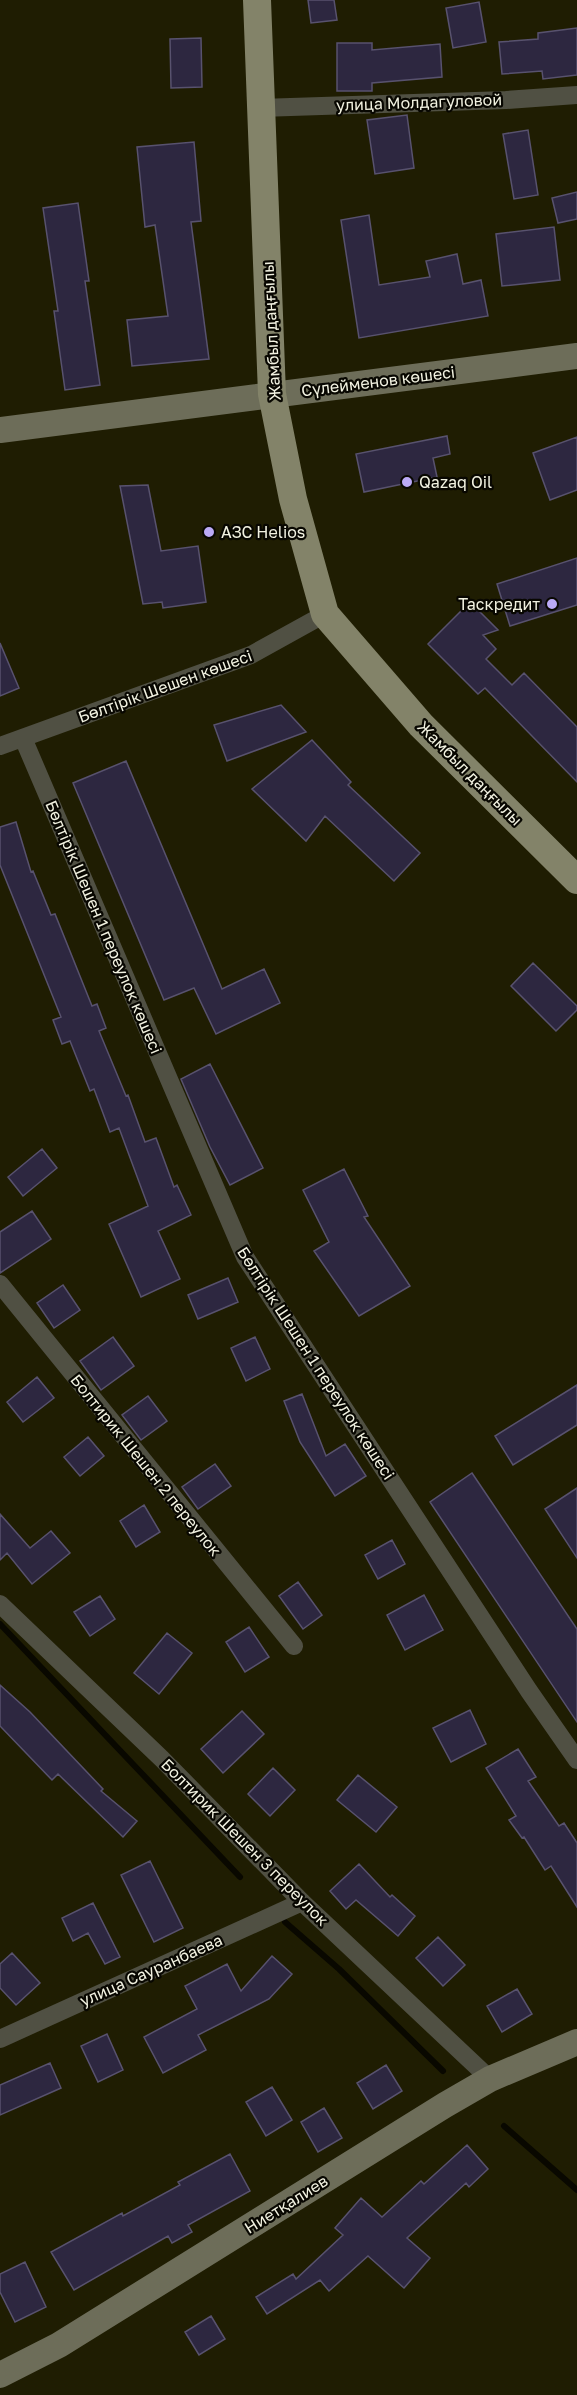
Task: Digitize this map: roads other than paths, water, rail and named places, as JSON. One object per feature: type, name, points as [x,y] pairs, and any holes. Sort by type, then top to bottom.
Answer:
[{"type":"main road","name":"Жамбыл даңғылы","points":[[257,0],[273,394],[293,499],[326,614],[421,725],[577,880]]},
{"type":"street","name":"улица Молдагуловой","points":[[260,108],[506,100],[577,95]]},
{"type":"street","name":"Сүлейменов көшесі","points":[[0,430],[577,356]]},
{"type":"street","name":"Бөлтірік Шешен көшесі","points":[[0,746],[251,655],[326,614]]},
{"type":"street","name":"Бөлтірік Шешен 1 переулок көшесі","points":[[23,738],[245,1257],[529,1692],[577,1760]]},
{"type":"street","name":"Болтирик Шешен 2 переулок","points":[[0,1284],[294,1646]]},
{"type":"street","name":"Болтирик Шешен 3 переулок","points":[[0,1604],[162,1759],[302,1902],[490,2079]]},
{"type":"street","name":"улица Сауранбаева","points":[[0,2039],[302,1902]]},
{"type":"street","name":"Ниетқалиев","points":[[0,2375],[59,2345],[490,2079],[577,2042]]},
{"type":"waterway","points":[[0,1624],[240,1877]]},
{"type":"waterway","points":[[285,1922],[339,1969],[443,2071]]},
{"type":"waterway","points":[[504,2126],[577,2190]]},
{"type":"place","name":"Qazaq Oil","points":[[407,482]]},
{"type":"place","name":"АЗС Helios","points":[[209,532]]},
{"type":"place","name":"Таскредит","points":[[552,604]]}]
